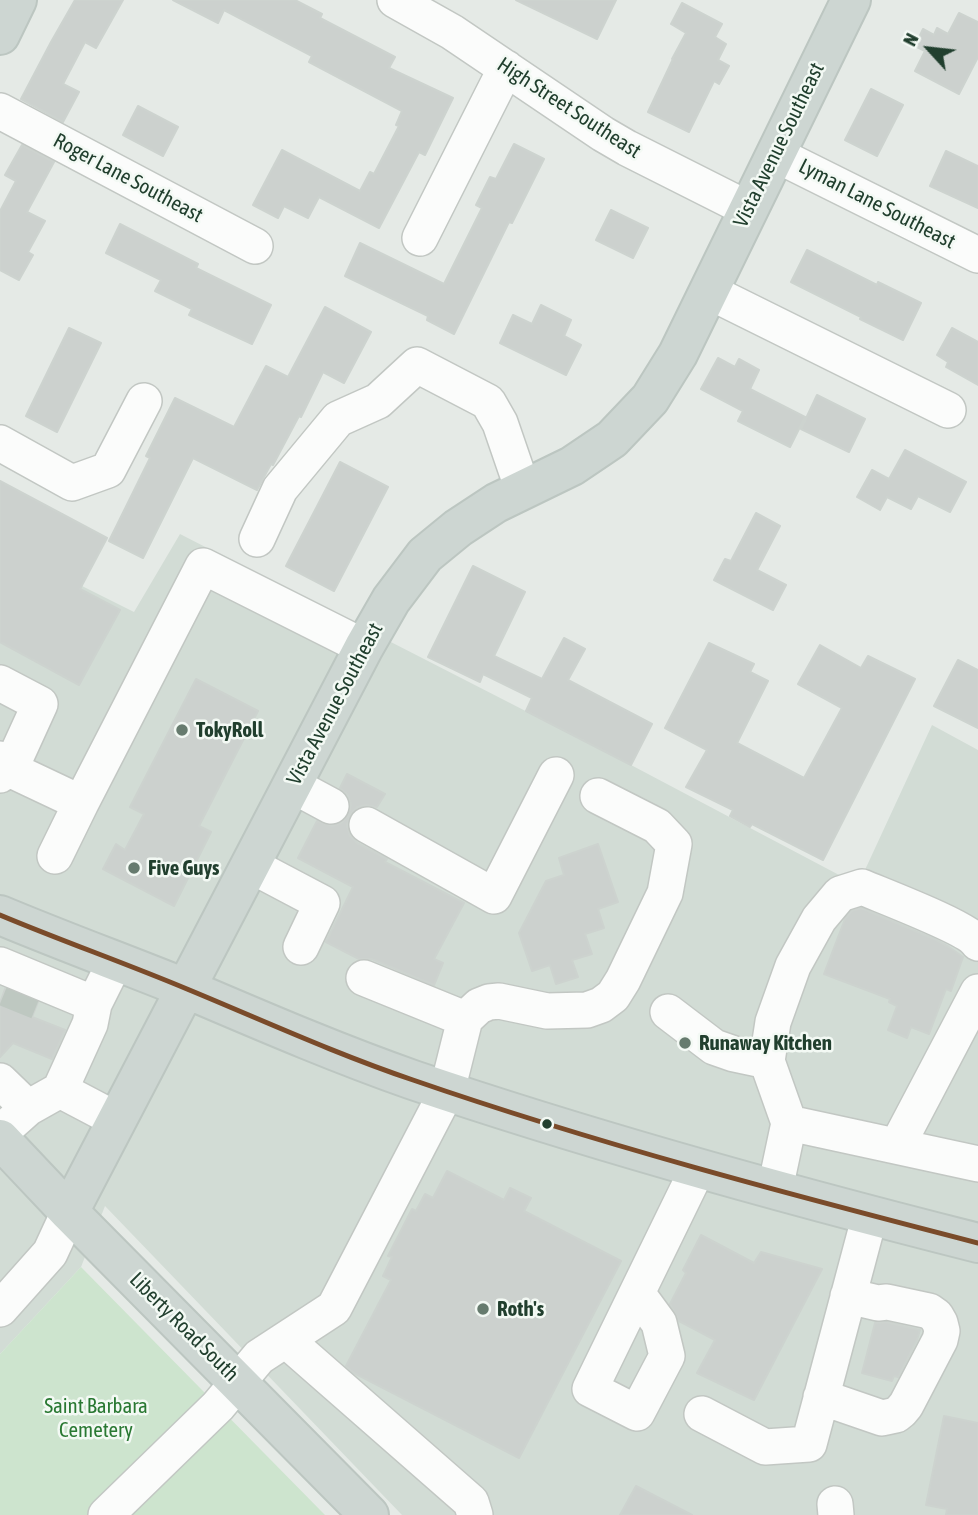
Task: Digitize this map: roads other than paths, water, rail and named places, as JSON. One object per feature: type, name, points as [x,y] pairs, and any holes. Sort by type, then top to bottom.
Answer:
[{"type":"main road","points":[[0,35],[17,0]]},
{"type":"main road","name":"Vista Avenue Southeast","points":[[69,1212],[391,600],[425,555],[458,528],[496,503],[572,466],[612,439],[650,399],[678,354],[851,0]]},
{"type":"main road","points":[[4,925],[185,988],[294,1035],[547,1124],[698,1168],[978,1243]]},
{"type":"main road","name":"Liberty Road South","points":[[0,1139],[369,1515]]},
{"type":"street","name":"High Street Southeast","points":[[395,0],[452,32],[611,138],[748,209]]},
{"type":"street","points":[[420,238],[506,68]]},
{"type":"street","name":"Roger Lane Southeast","points":[[0,111],[256,246]]},
{"type":"street","name":"Lyman Lane Southeast","points":[[775,154],[978,255]]},
{"type":"street","points":[[708,291],[948,410]]},
{"type":"street","points":[[257,539],[280,489],[338,419],[378,401],[417,365],[488,402],[500,424],[523,490]]},
{"type":"street","points":[[0,443],[72,483],[108,470],[144,401]]},
{"type":"street","points":[[55,856],[203,566],[364,647]]},
{"type":"street","points":[[0,683],[40,704],[14,761],[2,767]]},
{"type":"street","points":[[2,767],[82,803]]},
{"type":"street","points":[[368,825],[494,896],[556,775]]},
{"type":"street","points":[[292,785],[331,806]]},
{"type":"street","points":[[106,1515],[218,1406],[259,1357],[334,1308],[447,1091],[465,1019],[479,1006],[499,1001],[547,1010],[587,1010],[601,1005],[612,996],[623,980],[665,893],[674,844],[657,826],[598,796]]},
{"type":"street","points":[[250,865],[322,903],[301,947]]},
{"type":"street","points":[[775,1189],[789,1123],[767,1060],[773,1022],[793,966],[819,919],[840,894],[862,887],[953,926],[974,937],[978,943]]},
{"type":"street","points":[[60,1090],[115,962]]},
{"type":"street","points":[[364,978],[465,1019]]},
{"type":"street","points":[[2,980],[92,1014]]},
{"type":"street","points":[[897,1146],[978,992]]},
{"type":"street","points":[[38,1002],[92,1014]]},
{"type":"street","points":[[668,1012],[713,1047],[734,1055],[767,1060]]},
{"type":"street","points":[[0,1057],[7,1063],[12,1093],[0,1133]]},
{"type":"street","points":[[12,1093],[60,1090],[117,1120]]},
{"type":"street","points":[[789,1123],[978,1164]]},
{"type":"street","points":[[637,1293],[698,1168]]},
{"type":"street","points":[[0,1309],[50,1253],[69,1212]]},
{"type":"street","points":[[702,1414],[765,1447],[808,1444],[870,1215]]},
{"type":"street","points":[[821,1397],[882,1418],[896,1415],[906,1405],[940,1340],[942,1327],[932,1313],[915,1307],[848,1296]]},
{"type":"street","points":[[286,1340],[471,1502],[475,1515]]},
{"type":"tunnel","points":[[6,989],[38,1002]]},
{"type":"place","name":"TokyRoll","points":[[182,730]]},
{"type":"place","name":"Five Guys","points":[[134,868]]},
{"type":"place","name":"Runaway Kitchen","points":[[685,1043]]},
{"type":"place","name":"Roth's","points":[[483,1309]]},
{"type":"park label","name":"Saint Barbara Cemetery","points":[[96,1418]]}]
